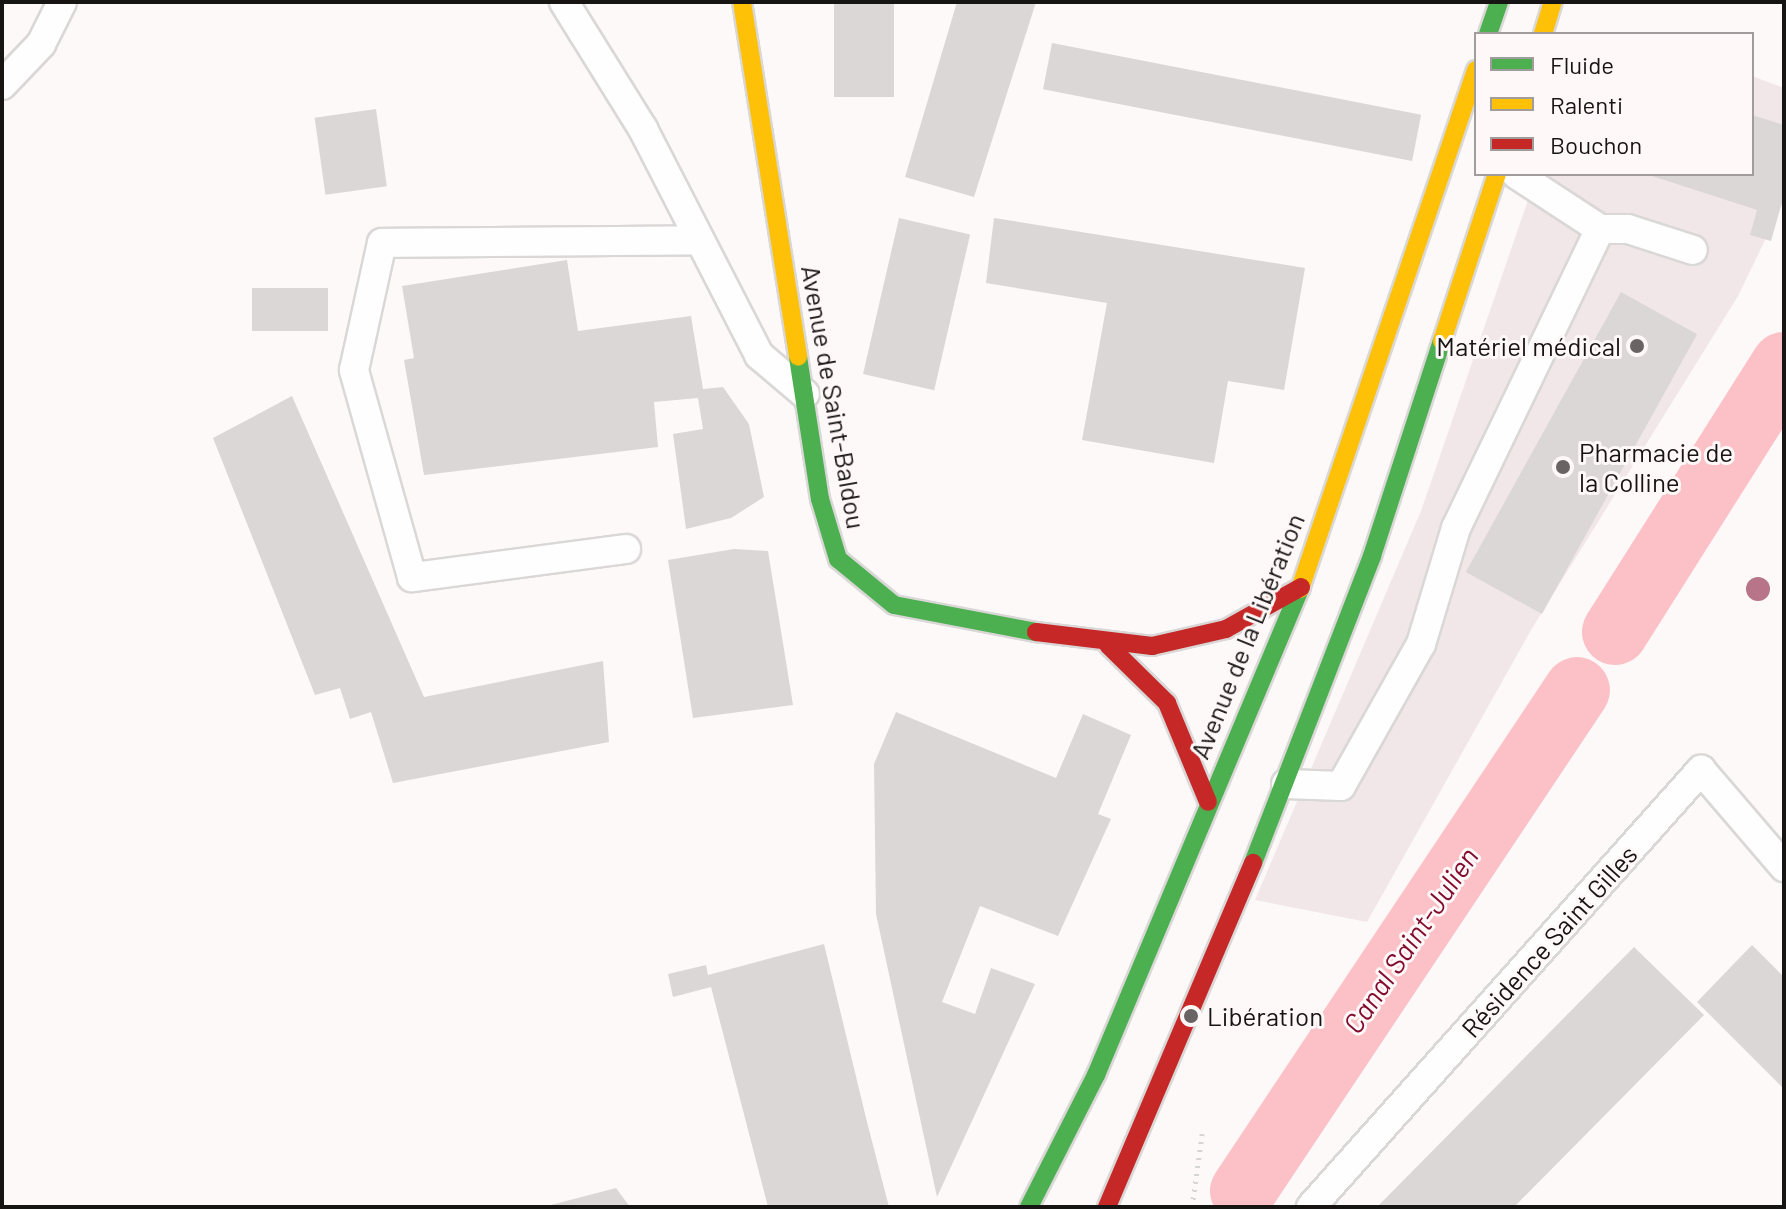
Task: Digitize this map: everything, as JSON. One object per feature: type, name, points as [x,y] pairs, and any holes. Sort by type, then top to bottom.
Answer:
[{"type":"main road","name":"Avenue de Saint-Baldou","points":[[742,2],[827,533],[838,559],[873,593],[894,605],[1108,645],[1152,646],[1226,629],[1301,587]]},
{"type":"main road","points":[[1489,32],[1499,2]]},
{"type":"main road","points":[[1544,32],[1553,2]]},
{"type":"main road","name":"Avenue de la Libération","points":[[1029,1207],[1096,1075],[1208,802],[1301,587],[1474,76]]},
{"type":"main road","points":[[1107,1207],[1286,784],[1372,556],[1496,176]]},
{"type":"main road","points":[[1108,645],[1167,703],[1208,802]]},
{"type":"lane","points":[[2,85],[41,44],[62,2]]},
{"type":"lane","points":[[564,2],[643,129],[695,240],[759,355],[805,394]]},
{"type":"lane","points":[[1519,176],[1600,229],[1628,229],[1693,250]]},
{"type":"lane","points":[[1286,784],[1341,786],[1421,644],[1456,528],[1600,229]]},
{"type":"lane","points":[[626,549],[412,577],[354,370],[382,243],[695,240]]},
{"type":"lane","name":"Résidence Saint Gilles","points":[[1311,1207],[1701,770],[1784,867]]},
{"type":"path","points":[[1192,1207],[1204,1115]]},
{"type":"shaded area","points":[[1754,77],[1784,88],[1784,201],[1738,296],[1531,630],[1367,922],[1255,900],[1421,511],[1536,176],[1754,176]]},
{"type":"building","points":[[834,2],[894,2],[894,97],[834,97]]},
{"type":"building","points":[[957,2],[1036,2],[974,197],[905,177]]},
{"type":"building","points":[[1052,43],[1421,115],[1412,161],[1043,89]]},
{"type":"building","points":[[376,109],[387,186],[325,195],[315,118]]},
{"type":"building","points":[[1754,116],[1784,125],[1784,195],[1771,241],[1750,235],[1757,210],[1652,176],[1754,176]]},
{"type":"building","points":[[899,218],[970,234],[934,390],[863,374]]},
{"type":"building","points":[[994,218],[1305,268],[1284,390],[1228,381],[1214,463],[1082,440],[1107,303],[986,283]]},
{"type":"building","points":[[567,260],[578,331],[691,316],[703,389],[723,387],[749,424],[764,497],[731,518],[686,529],[673,434],[703,429],[698,398],[654,402],[658,447],[424,475],[404,360],[414,358],[402,286]]},
{"type":"building","points":[[252,288],[328,288],[328,331],[252,331]]},
{"type":"building","points":[[1621,292],[1697,334],[1542,614],[1466,572]]},
{"type":"building","points":[[292,396],[424,697],[603,661],[609,742],[393,783],[371,712],[350,719],[340,688],[315,695],[213,438]]},
{"type":"building","points":[[734,549],[768,551],[793,705],[693,718],[668,560]]},
{"type":"building","points":[[896,712],[1056,778],[1083,714],[1131,735],[1098,814],[1111,819],[1058,936],[980,906],[942,1002],[975,1014],[991,968],[1035,984],[937,1197],[876,914],[874,764]]},
{"type":"building","points":[[824,944],[889,1207],[768,1207],[711,987],[673,997],[668,974],[706,965],[708,975]]},
{"type":"building","points":[[1752,945],[1784,977],[1784,1089],[1697,1002]]},
{"type":"building","points":[[1634,947],[1704,1015],[1514,1207],[1377,1207]]},
{"type":"building","points":[[616,1188],[630,1207],[547,1207],[547,1206]]},
{"type":"waterway","name":"Canal Saint-Julien","points":[[1615,632],[1784,365]]},
{"type":"waterway","name":"Canal Saint-Julien","points":[[1243,1191],[1577,690]]},
{"type":"traffic: fast","points":[[1489,32],[1499,2]]},
{"type":"traffic: fast","points":[[1253,863],[1372,556],[1442,341]]},
{"type":"traffic: fast","points":[[798,357],[820,499],[838,559],[894,605],[1036,632]]},
{"type":"traffic: fast","points":[[1029,1207],[1096,1075],[1300,589]]},
{"type":"traffic: slow","points":[[742,2],[798,357]]},
{"type":"traffic: slow","points":[[1544,32],[1553,2]]},
{"type":"traffic: slow","points":[[1300,589],[1474,76]]},
{"type":"traffic: slow","points":[[1442,341],[1496,176]]},
{"type":"traffic: jam","points":[[1036,632],[1152,646],[1226,629],[1301,587]]},
{"type":"traffic: jam","points":[[1108,645],[1167,703],[1208,802]]},
{"type":"traffic: jam","points":[[1107,1207],[1253,863]]},
{"type":"place","name":"Matériel médical","points":[[1637,346]]},
{"type":"place","name":"Pharmacie de la Colline","points":[[1563,467]]},
{"type":"place","name":"Libération","points":[[1191,1016]]}]
